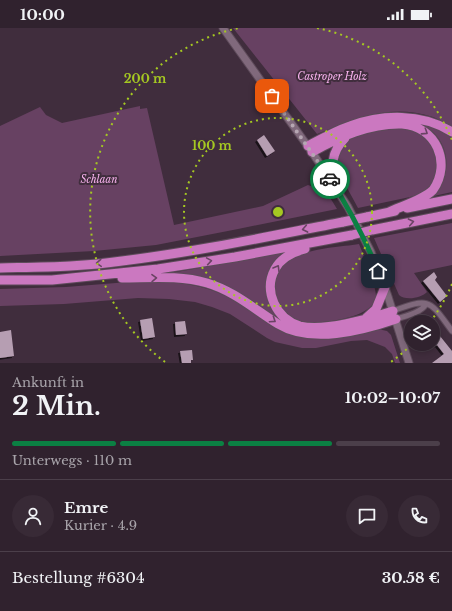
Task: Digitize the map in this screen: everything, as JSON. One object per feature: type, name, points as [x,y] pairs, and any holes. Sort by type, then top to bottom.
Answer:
[{"type":"highway","points":[[310,149],[349,126],[364,121],[389,118],[421,119],[435,123],[452,132]]},
{"type":"highway","points":[[310,149],[356,132],[379,126],[403,124],[423,130],[433,137],[440,150],[443,164],[439,182],[428,194],[389,212]]},
{"type":"highway","points":[[335,186],[332,172],[333,156],[340,143],[348,135]]},
{"type":"highway","points":[[0,268],[40,267],[134,260],[169,255],[344,222],[452,199]]},
{"type":"highway","points":[[73,278],[235,257],[328,240],[452,214]]},
{"type":"highway","points":[[328,240],[316,246],[288,255],[280,262],[275,270],[272,280],[271,295],[273,303],[282,315],[288,321],[300,326],[314,327],[326,327],[394,315]]},
{"type":"highway","points":[[0,280],[173,277],[206,282],[229,292],[278,324],[288,329],[307,334],[340,333],[379,324],[394,315]]},
{"type":"highway","points":[[363,320],[376,309],[385,287]]},
{"type":"main road","points":[[223,28],[310,149],[348,207],[371,252],[385,287],[409,363]]},
{"type":"street","points":[[394,315],[416,303],[422,302],[431,305],[452,331]]},
{"type":"street","points":[[394,315],[419,310],[426,304]]},
{"type":"green space","name":"Castroper Holz","points":[[233,28],[452,28],[452,127],[435,118],[417,113],[388,112],[360,118],[317,134]]},
{"type":"green space","name":"Schlaan","points":[[140,106],[140,109],[147,108],[174,225],[263,206],[308,185],[326,191],[337,209],[156,245],[94,251],[0,256],[0,126],[40,107],[46,115],[62,123]]},
{"type":"green space","points":[[419,122],[452,135],[452,192],[429,197],[439,187],[443,180],[446,168],[446,155],[438,138]]},
{"type":"green space","points":[[392,129],[412,129],[424,134],[436,150],[437,171],[433,183],[421,194],[358,208],[339,173],[337,163],[340,148],[349,139],[368,132]]},
{"type":"green space","points":[[452,223],[452,265],[414,273],[427,292],[425,294],[418,297],[409,298],[399,295],[374,238]]},
{"type":"green space","points":[[359,244],[375,288],[376,299],[372,306],[354,316],[318,322],[300,321],[292,317],[281,308],[277,300],[275,285],[276,277],[282,266],[301,254],[325,248]]},
{"type":"green space","points":[[282,253],[268,273],[267,282],[271,298],[289,325],[187,275],[171,273]]},
{"type":"green space","points":[[141,281],[179,283],[204,288],[227,297],[280,330],[296,336],[306,338],[326,338],[378,329],[387,331],[391,335],[400,363],[395,363],[392,354],[385,347],[367,340],[351,341],[316,348],[302,348],[275,342],[230,314],[195,302],[138,298],[64,304],[0,306],[0,289],[66,287]]},
{"type":"building","points":[[264,135],[275,151],[267,156],[257,140]]},
{"type":"building","points":[[434,272],[437,277],[435,280],[447,296],[440,302],[423,281]]},
{"type":"building","points":[[152,318],[155,337],[143,339],[140,320]]},
{"type":"building","points":[[185,321],[187,334],[176,335],[175,322]]},
{"type":"building","points":[[11,330],[14,356],[0,358],[0,332]]},
{"type":"building","points":[[440,336],[452,351],[452,363],[432,363],[444,354],[440,349]]},
{"type":"building","points":[[192,350],[193,360],[191,360],[191,363],[182,363],[180,351]]},
{"type":"way so far","points":[[272,96],[330,179]]},
{"type":"route","points":[[330,179],[348,207],[371,252],[378,271]]}]
